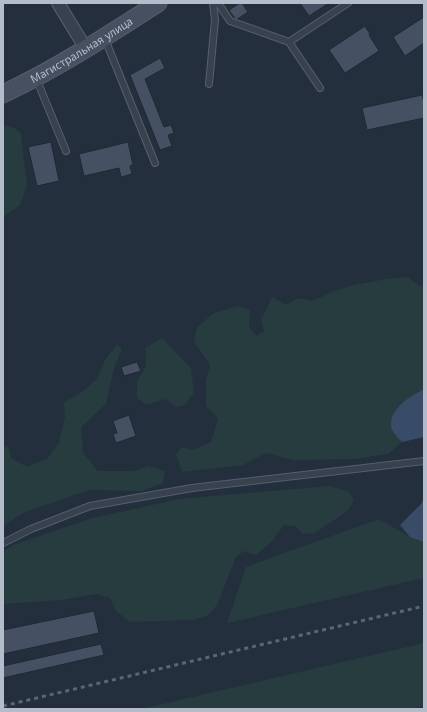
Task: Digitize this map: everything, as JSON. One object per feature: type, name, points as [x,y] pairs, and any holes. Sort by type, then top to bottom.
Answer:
[{"type":"main road","name":"Магистральная улица","points":[[3,94],[36,78],[86,50],[158,3]]},
{"type":"street","points":[[58,3],[86,50]]},
{"type":"lane","points":[[209,84],[215,20],[212,3]]},
{"type":"lane","points":[[218,3],[230,21],[289,42],[320,88]]},
{"type":"lane","points":[[289,42],[348,3]]},
{"type":"lane","points":[[105,37],[155,163]]},
{"type":"lane","points":[[36,78],[66,151]]},
{"type":"lane","points":[[3,543],[31,529],[90,506],[192,488],[424,461]]},
{"type":"green space","points":[[3,125],[14,128],[21,133],[27,186],[20,205],[3,217]]},
{"type":"green space","points":[[408,277],[419,286],[424,285],[424,389],[416,393],[397,408],[392,431],[402,442],[388,454],[354,459],[293,460],[266,453],[243,465],[182,472],[176,454],[182,447],[193,450],[211,442],[218,418],[206,406],[206,380],[210,365],[194,342],[197,327],[214,313],[238,306],[250,310],[249,327],[256,336],[264,332],[261,320],[272,297],[286,305],[298,298],[312,301],[353,285]]},
{"type":"green space","points":[[162,338],[191,368],[194,392],[185,405],[176,407],[166,399],[146,405],[137,398],[137,381],[146,367],[145,348]]},
{"type":"green space","points":[[117,344],[122,349],[114,368],[106,404],[81,427],[83,453],[98,471],[135,471],[149,466],[165,471],[163,483],[142,491],[89,490],[25,512],[3,526],[3,445],[9,448],[11,458],[27,467],[48,458],[59,443],[65,417],[64,402],[82,392],[97,379],[105,360]]},
{"type":"green space","points":[[330,486],[349,492],[354,501],[347,511],[315,533],[303,534],[295,526],[284,525],[272,541],[256,555],[244,551],[236,557],[217,605],[207,616],[192,620],[130,622],[116,611],[110,598],[97,594],[61,600],[3,604],[3,551],[14,545],[89,519],[179,499]]},
{"type":"green space","points":[[379,519],[410,537],[424,542],[424,578],[227,623],[246,567]]},
{"type":"green space","points":[[424,643],[424,706],[412,709],[141,709]]},
{"type":"water","points":[[424,389],[424,437],[402,442],[392,430],[392,417],[400,405]]},
{"type":"water","points":[[424,494],[424,542],[410,537],[400,525],[422,503]]},
{"type":"building","points":[[242,3],[248,12],[236,20],[229,10]]},
{"type":"building","points":[[300,3],[329,3],[309,16]]},
{"type":"building","points":[[424,17],[424,43],[405,56],[393,37]]},
{"type":"building","points":[[365,26],[379,51],[345,73],[329,50]]},
{"type":"building","points":[[160,58],[165,68],[145,79],[164,127],[171,125],[174,133],[168,135],[172,146],[160,150],[130,75]]},
{"type":"building","points":[[422,95],[424,102],[424,118],[367,130],[362,108]]},
{"type":"building","points":[[51,142],[59,181],[37,186],[28,147]]},
{"type":"building","points":[[128,142],[133,165],[130,166],[132,174],[121,177],[119,168],[84,176],[79,154]]},
{"type":"building","points":[[137,362],[141,371],[124,376],[121,367]]},
{"type":"building","points":[[129,415],[136,436],[116,443],[113,434],[117,433],[113,421]]},
{"type":"building","points":[[94,611],[99,633],[3,654],[3,630]]},
{"type":"building","points":[[101,644],[104,655],[3,678],[3,666]]},
{"type":"railway","points":[[3,706],[424,606]]}]
